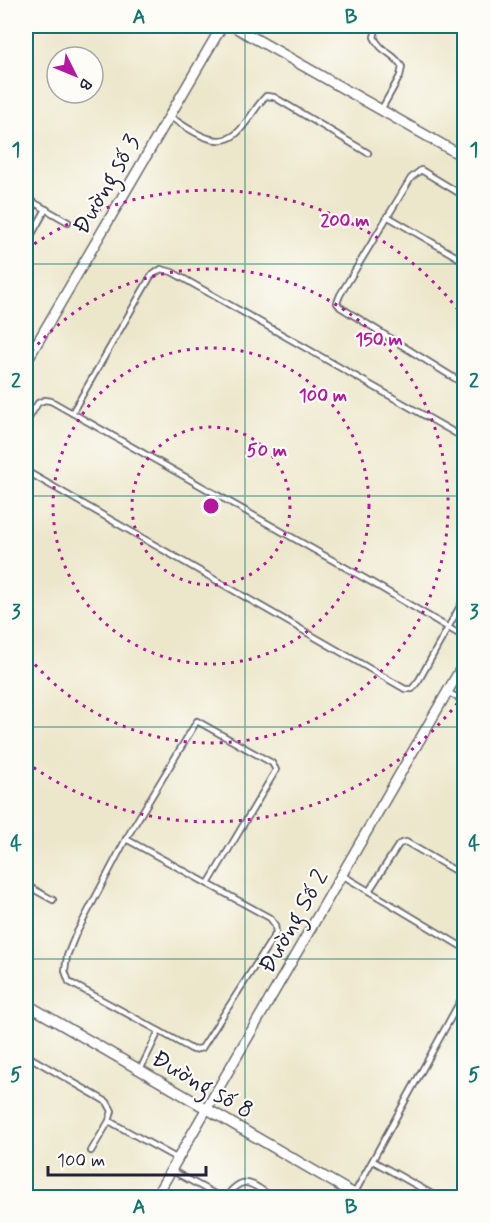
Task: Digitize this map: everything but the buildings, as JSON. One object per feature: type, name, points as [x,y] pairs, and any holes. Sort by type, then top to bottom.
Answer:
[{"type":"street","name":"Đường số 3","points":[[26,362],[222,26]]},
{"type":"street","points":[[233,26],[465,157]]},
{"type":"street","name":"Đường Số 2","points":[[155,1197],[465,663]]},
{"type":"street","name":"Đường số 8","points":[[26,1004],[358,1196]]},
{"type":"lane","points":[[376,26],[374,38],[378,47],[399,60],[402,67],[400,76],[381,110]]},
{"type":"lane","points":[[168,115],[209,140],[225,140],[237,133],[266,96],[274,97],[368,153]]},
{"type":"lane","points":[[465,196],[421,170],[411,178],[337,303],[465,384]]},
{"type":"lane","points":[[26,198],[68,222]]},
{"type":"lane","points":[[26,245],[46,209]]},
{"type":"lane","points":[[387,216],[465,261]]},
{"type":"lane","points":[[72,413],[151,276],[161,269],[172,272],[465,438]]},
{"type":"lane","points":[[26,423],[38,403],[45,400],[72,413],[371,582],[465,638]]},
{"type":"lane","points":[[26,471],[405,689],[412,689],[419,680],[465,599]]},
{"type":"lane","points":[[447,692],[465,701]]},
{"type":"lane","points":[[126,839],[208,884],[270,918],[275,925],[276,933],[202,1048],[193,1050],[69,982],[65,971],[67,956],[75,936],[126,839],[194,723],[201,722],[272,763],[276,770],[208,884]]},
{"type":"lane","points":[[369,891],[399,844],[403,842],[465,876]]},
{"type":"lane","points":[[342,875],[465,948]]},
{"type":"lane","points":[[26,885],[53,900]]},
{"type":"lane","points":[[358,1196],[373,1161],[465,994]]},
{"type":"lane","points":[[140,1070],[159,1031]]},
{"type":"lane","points":[[26,1055],[107,1102],[112,1111],[109,1121],[91,1151]]},
{"type":"lane","points":[[109,1121],[178,1159]]},
{"type":"lane","points":[[373,1161],[439,1197]]},
{"type":"lane","points":[[171,1170],[224,1197],[234,1185],[242,1182],[274,1197]]}]
